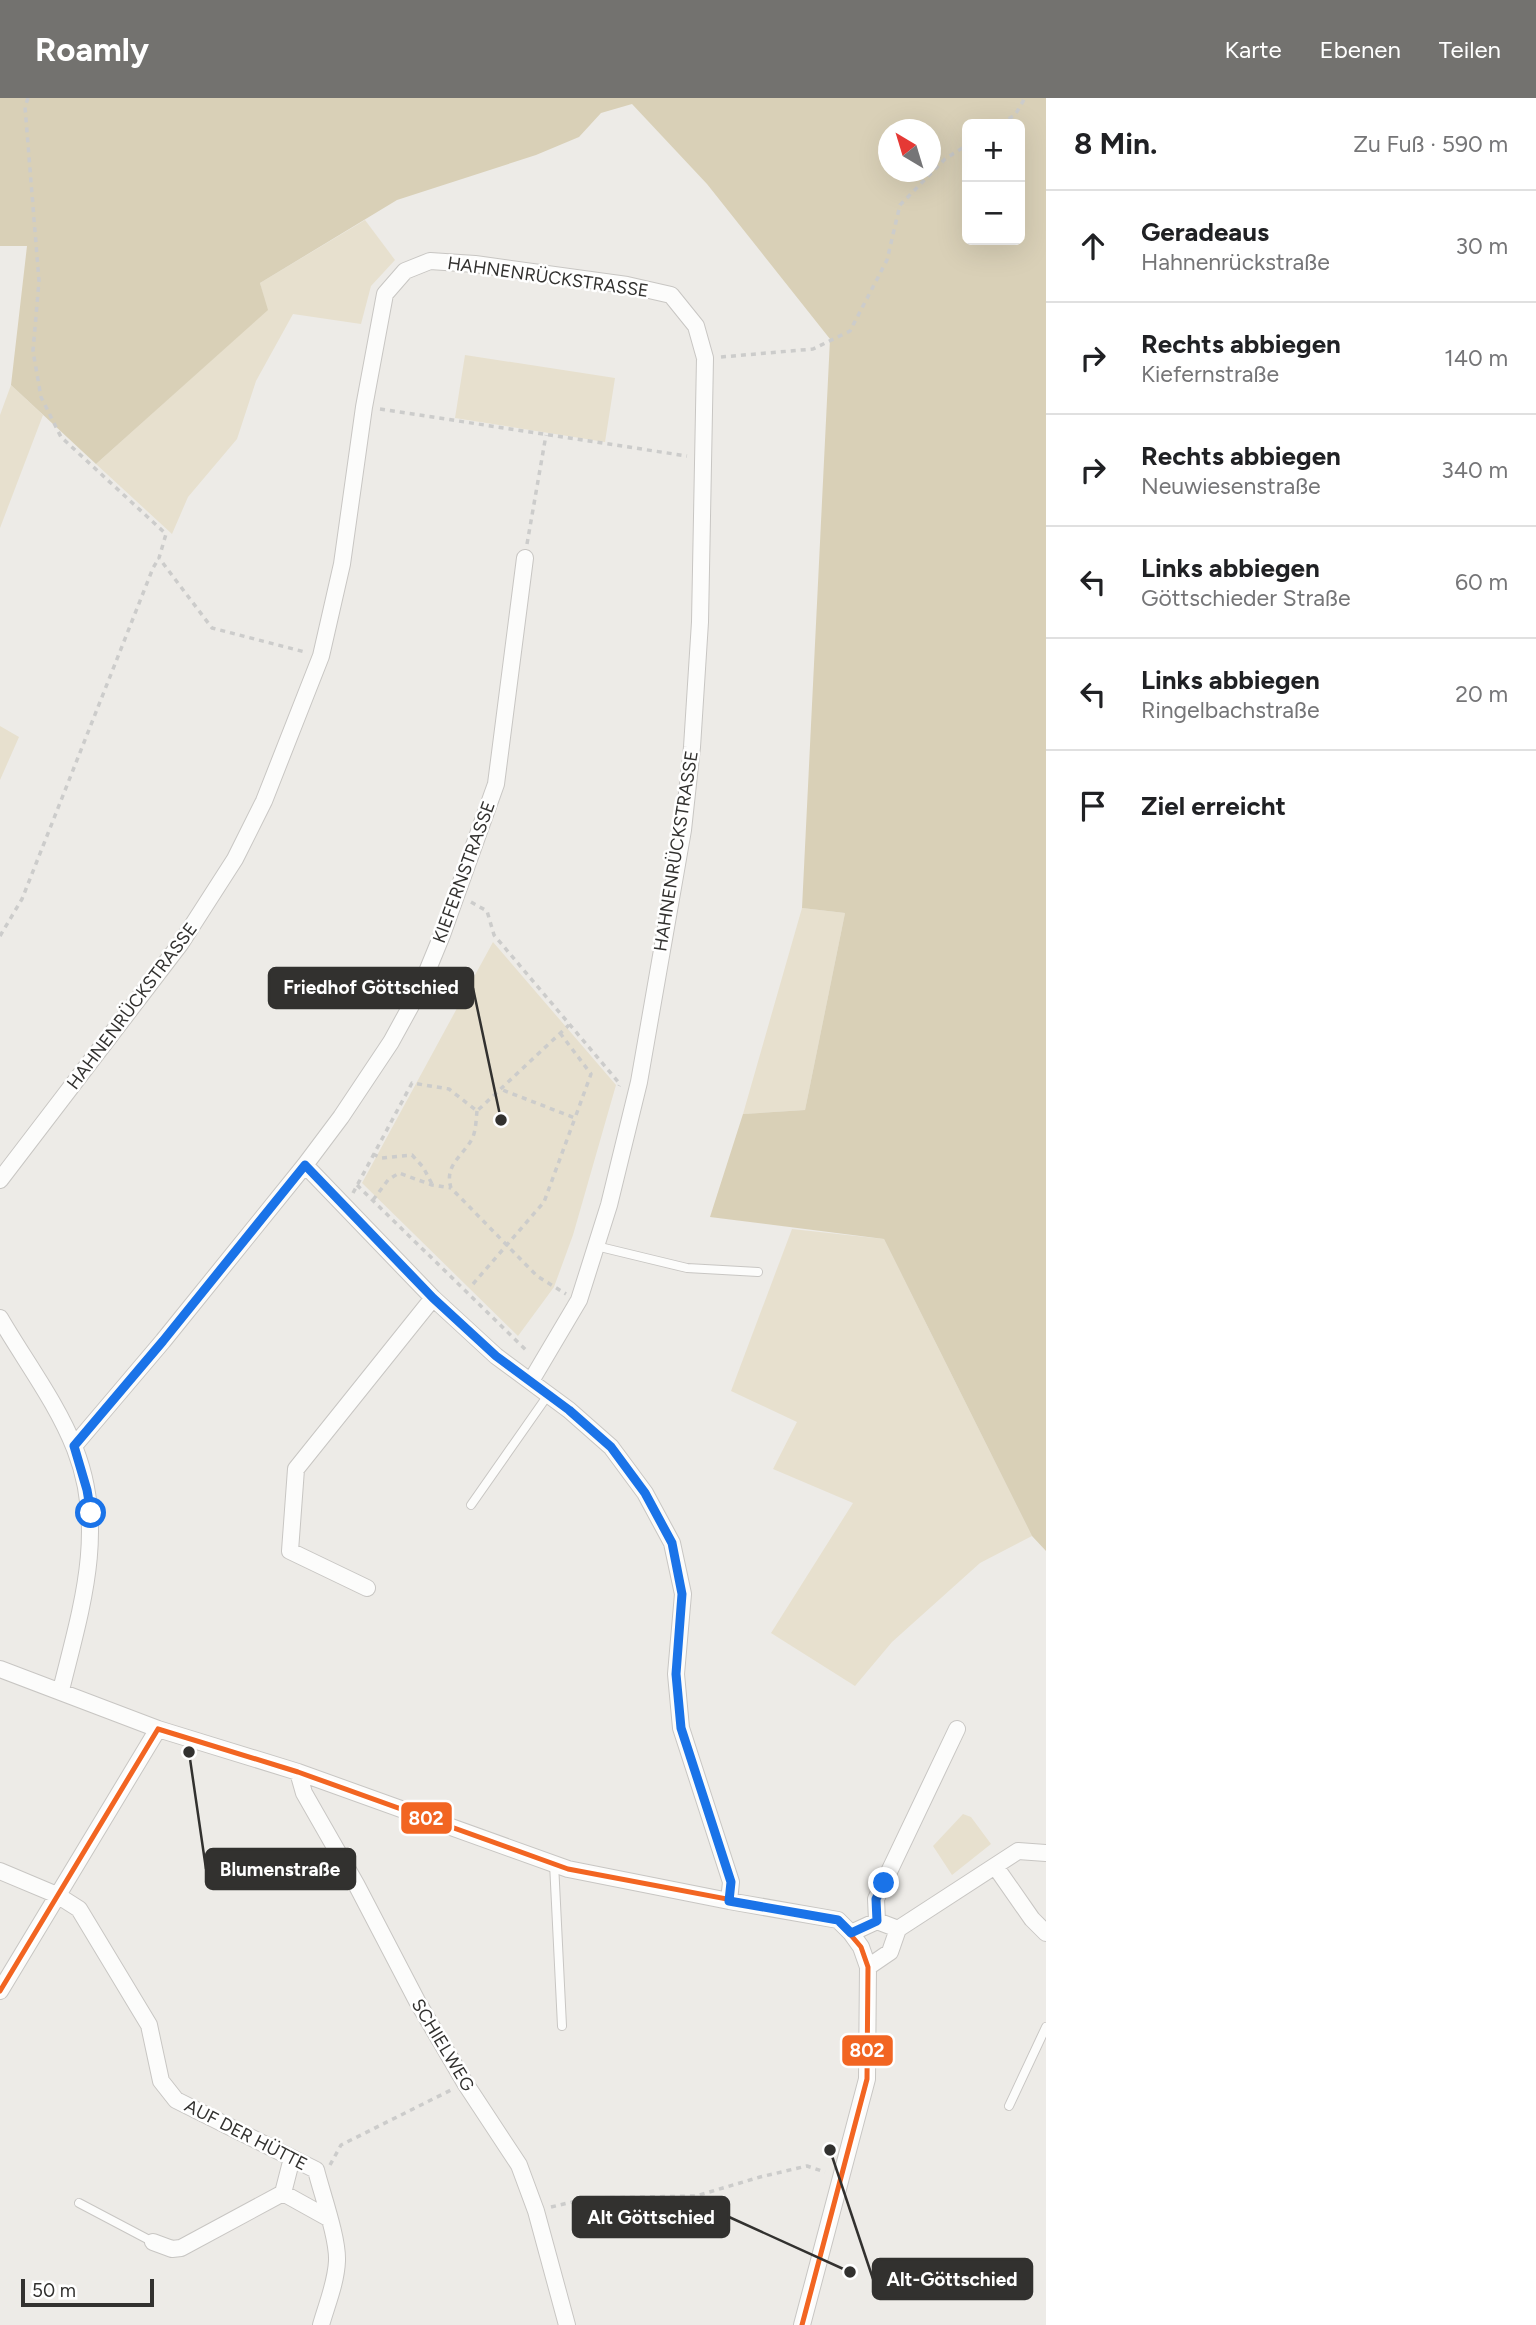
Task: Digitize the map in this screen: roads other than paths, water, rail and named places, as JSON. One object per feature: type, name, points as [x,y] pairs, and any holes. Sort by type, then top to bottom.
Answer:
[{"type":"street","name":"HAHNENRÜCKSTRASSE","points":[[0,1180],[181,943],[235,859],[264,801],[321,656],[342,564],[364,407],[385,294],[405,271],[430,261],[551,273],[671,295],[696,326],[705,358],[701,622],[683,830],[639,1082],[609,1206],[579,1300],[531,1381]]},
{"type":"street","name":"KIEFERNSTRASSE","points":[[74,1446],[305,1165],[391,1042],[419,991],[496,784],[525,558]]},
{"type":"street","points":[[305,1165],[433,1298],[496,1356],[569,1410],[611,1447],[645,1493],[672,1543],[682,1594],[676,1674],[681,1728],[731,1882],[729,1901]]},
{"type":"street","points":[[367,1588],[290,1551],[296,1469],[433,1298]]},
{"type":"street","points":[[0,1318],[74,1446],[91,1513],[92,1538],[79,1618],[61,1690]]},
{"type":"street","points":[[0,1669],[158,1729],[298,1772],[568,1869],[838,1920],[861,1947],[868,1967],[867,2080],[802,2325]]},
{"type":"street","points":[[0,1991],[158,1729]]},
{"type":"street","points":[[877,1921],[876,1899],[957,1729]]},
{"type":"street","name":"SCHIELWEG","points":[[298,1772],[304,1793],[356,1884],[417,2001],[465,2083],[519,2165],[536,2211],[567,2325]]},
{"type":"street","points":[[868,1967],[890,1952],[898,1929],[1018,1851],[1046,1853]]},
{"type":"street","points":[[995,1866],[1032,1919],[1046,1933]]},
{"type":"street","name":"AUF DER HÜTTE","points":[[0,1871],[57,1895],[79,1909],[149,2025],[161,2081],[176,2100],[316,2170],[336,2242],[337,2259],[335,2277],[321,2325]]},
{"type":"street","points":[[851,1933],[877,1921],[898,1929]]},
{"type":"street","points":[[153,2242],[173,2249],[181,2248],[283,2193],[292,2158]]},
{"type":"street","points":[[283,2193],[328,2218]]},
{"type":"lane","points":[[596,1245],[687,1268],[758,1272]]},
{"type":"lane","points":[[471,1505],[548,1395]]},
{"type":"lane","points":[[554,1863],[562,2026]]},
{"type":"lane","points":[[1009,2106],[1046,2027]]},
{"type":"lane","points":[[79,2203],[153,2242]]},
{"type":"place","name":"Friedhof Göttschied","points":[[501,1120]]},
{"type":"place","name":"Blumenstraße","points":[[189,1752]]},
{"type":"place","name":"Alt-Göttschied","points":[[830,2150]]},
{"type":"place","name":"Alt Göttschied","points":[[850,2272]]}]
